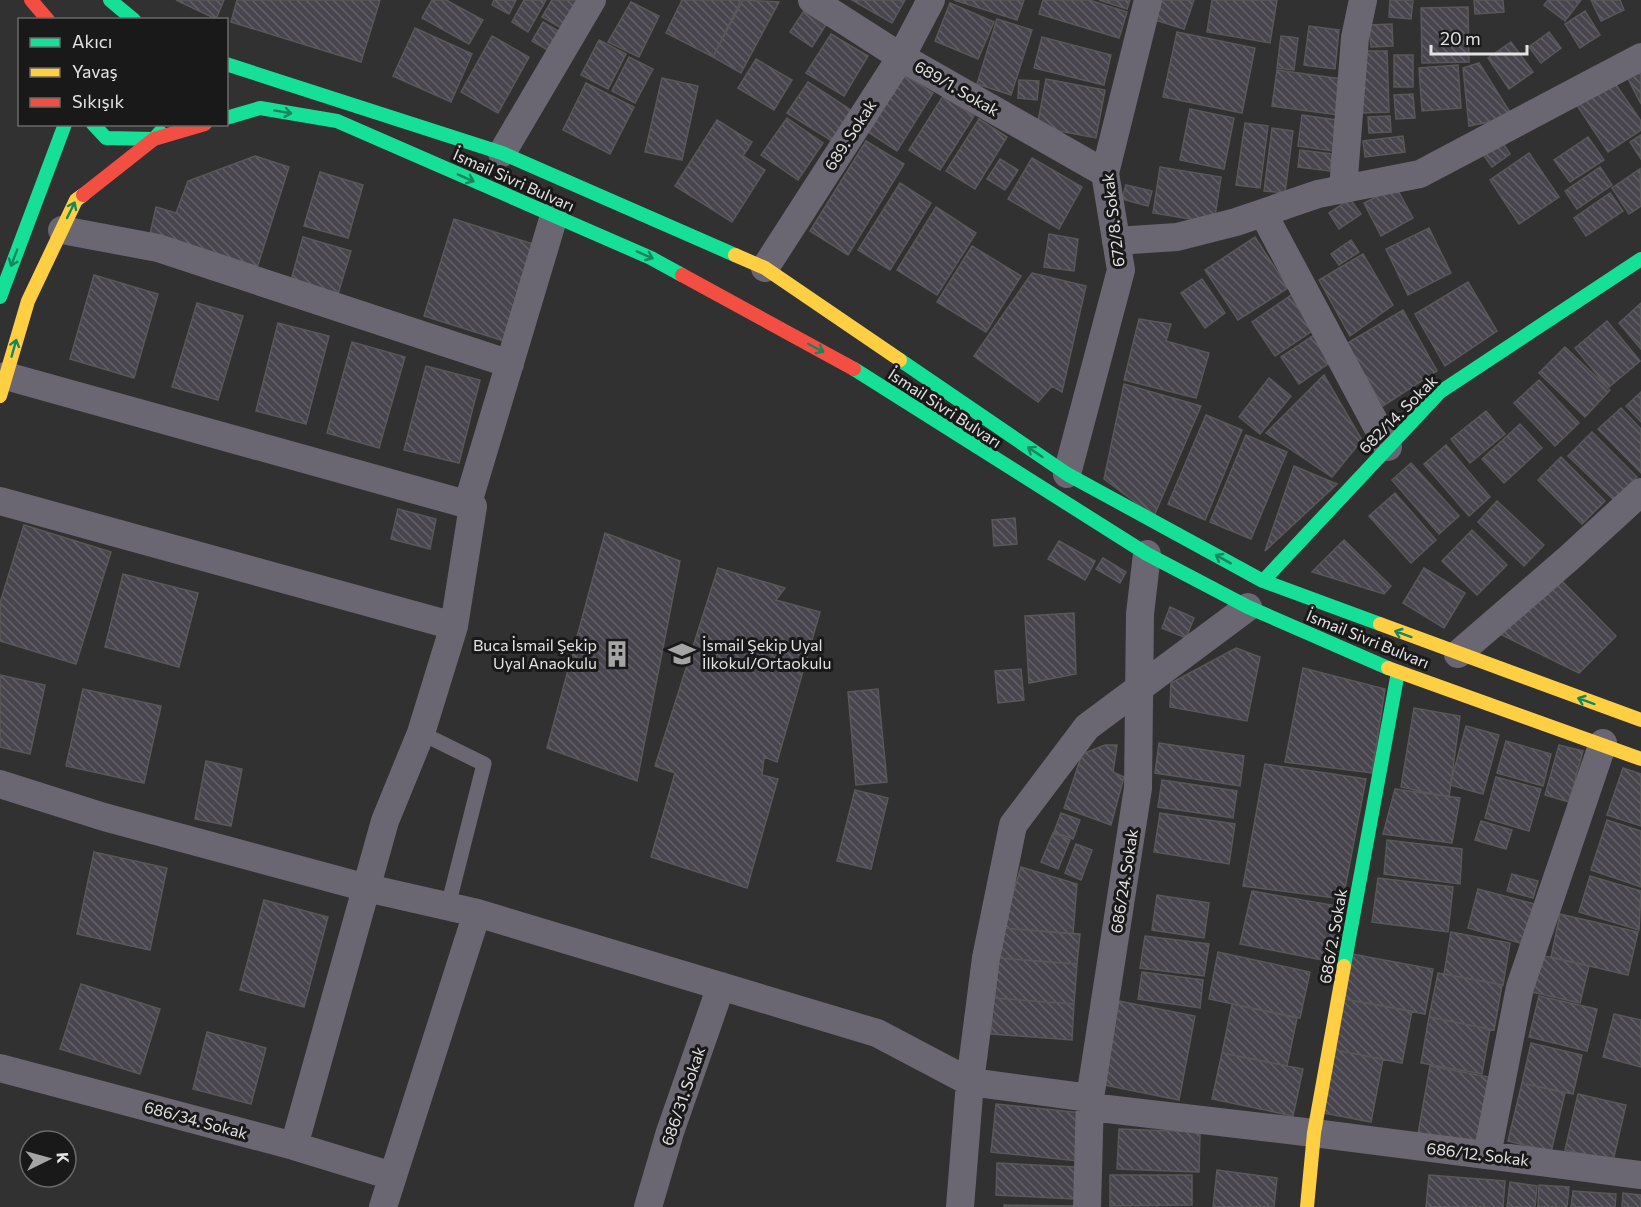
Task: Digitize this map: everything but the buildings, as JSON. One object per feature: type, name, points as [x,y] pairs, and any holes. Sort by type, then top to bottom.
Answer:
[{"type":"main road","points":[[31,0],[46,18]]},
{"type":"main road","points":[[110,0],[132,18]]},
{"type":"main road","name":"İsmail Sivri Bulvarı","points":[[228,65],[502,153],[765,268],[1067,474],[1263,581],[1641,720]]},
{"type":"main road","name":"İsmail Sivri Bulvarı","points":[[228,117],[260,108],[337,122],[651,258],[847,364],[1147,554],[1248,607],[1398,672],[1641,759]]},
{"type":"main road","points":[[3,386],[6,293],[64,126]]},
{"type":"main road","points":[[95,126],[106,138],[154,139],[197,126]]},
{"type":"main road","points":[[6,293],[62,230],[76,200],[154,139],[164,126]]},
{"type":"main road","name":"682/14. Sokak","points":[[1263,581],[1440,392],[1641,259]]},
{"type":"main road","name":"686/2. Sokak","points":[[1307,1207],[1314,1133],[1398,672]]},
{"type":"street","points":[[502,153],[592,0]]},
{"type":"street","name":"689/1. Sokak","points":[[812,0],[901,57],[1105,172]]},
{"type":"street","name":"689. Sokak","points":[[765,268],[901,57],[931,0]]},
{"type":"street","name":"672/8. Sokak","points":[[1067,474],[1121,270],[1105,172],[1148,0]]},
{"type":"street","points":[[1343,189],[1355,38],[1363,0]]},
{"type":"street","points":[[1116,241],[1177,237],[1343,189],[1420,174],[1641,57]]},
{"type":"street","points":[[1263,213],[1388,447]]},
{"type":"street","points":[[467,507],[554,216]]},
{"type":"street","points":[[62,230],[158,248],[510,364]]},
{"type":"street","points":[[3,386],[467,507],[473,506],[454,626],[421,733],[385,821],[294,1146]]},
{"type":"street","points":[[1458,654],[1641,492]]},
{"type":"street","points":[[0,501],[400,609],[454,626]]},
{"type":"street","name":"686/24. Sokak","points":[[1087,1207],[1090,1103],[1138,788],[1140,614],[1147,554]]},
{"type":"street","points":[[960,1207],[970,1082],[986,957],[1013,825],[1087,727],[1139,691],[1248,607]]},
{"type":"street","points":[[1487,1155],[1520,987],[1603,744]]},
{"type":"street","points":[[0,784],[104,817],[367,888],[477,913],[877,1033],[970,1082]]},
{"type":"street","points":[[383,1207],[477,913]]},
{"type":"street","name":"686/31. Sokak","points":[[648,1207],[670,1132],[721,986]]},
{"type":"street","name":"686/34. Sokak","points":[[0,1068],[294,1146],[392,1176]]},
{"type":"street","name":"686/12. Sokak","points":[[970,1082],[1090,1103],[1641,1175]]},
{"type":"lane","points":[[421,733],[484,764],[448,906]]},
{"type":"traffic: fast","points":[[110,0],[132,18]]},
{"type":"traffic: fast","points":[[228,65],[502,153],[735,255]]},
{"type":"traffic: fast","points":[[228,117],[260,108],[337,121],[651,258],[682,275]]},
{"type":"traffic: fast","points":[[0,297],[64,126]]},
{"type":"traffic: fast","points":[[95,126],[106,138],[154,139],[160,132]]},
{"type":"traffic: fast","points":[[1263,581],[1440,392],[1641,259]]},
{"type":"traffic: fast","points":[[900,360],[1067,474],[1263,581],[1380,624]]},
{"type":"traffic: fast","points":[[854,369],[1147,554],[1248,607],[1388,668]]},
{"type":"traffic: fast","points":[[1344,966],[1398,672]]},
{"type":"traffic: slow","points":[[0,396],[28,301],[76,200],[83,195]]},
{"type":"traffic: slow","points":[[735,255],[765,268],[900,360]]},
{"type":"traffic: slow","points":[[1380,624],[1641,720]]},
{"type":"traffic: slow","points":[[1388,668],[1641,759]]},
{"type":"traffic: slow","points":[[1307,1207],[1314,1133],[1344,966]]},
{"type":"traffic: jam","points":[[31,0],[46,18]]},
{"type":"traffic: jam","points":[[83,195],[154,139],[198,126]]},
{"type":"traffic: jam","points":[[682,275],[854,369]]},
{"type":"place","name":"Buca İsmail Şekip Uyal Anaokulu","points":[[617,654]]},
{"type":"place","name":"İsmail Şekip Uyal İlkokul/Ortaokulu","points":[[682,654]]}]
